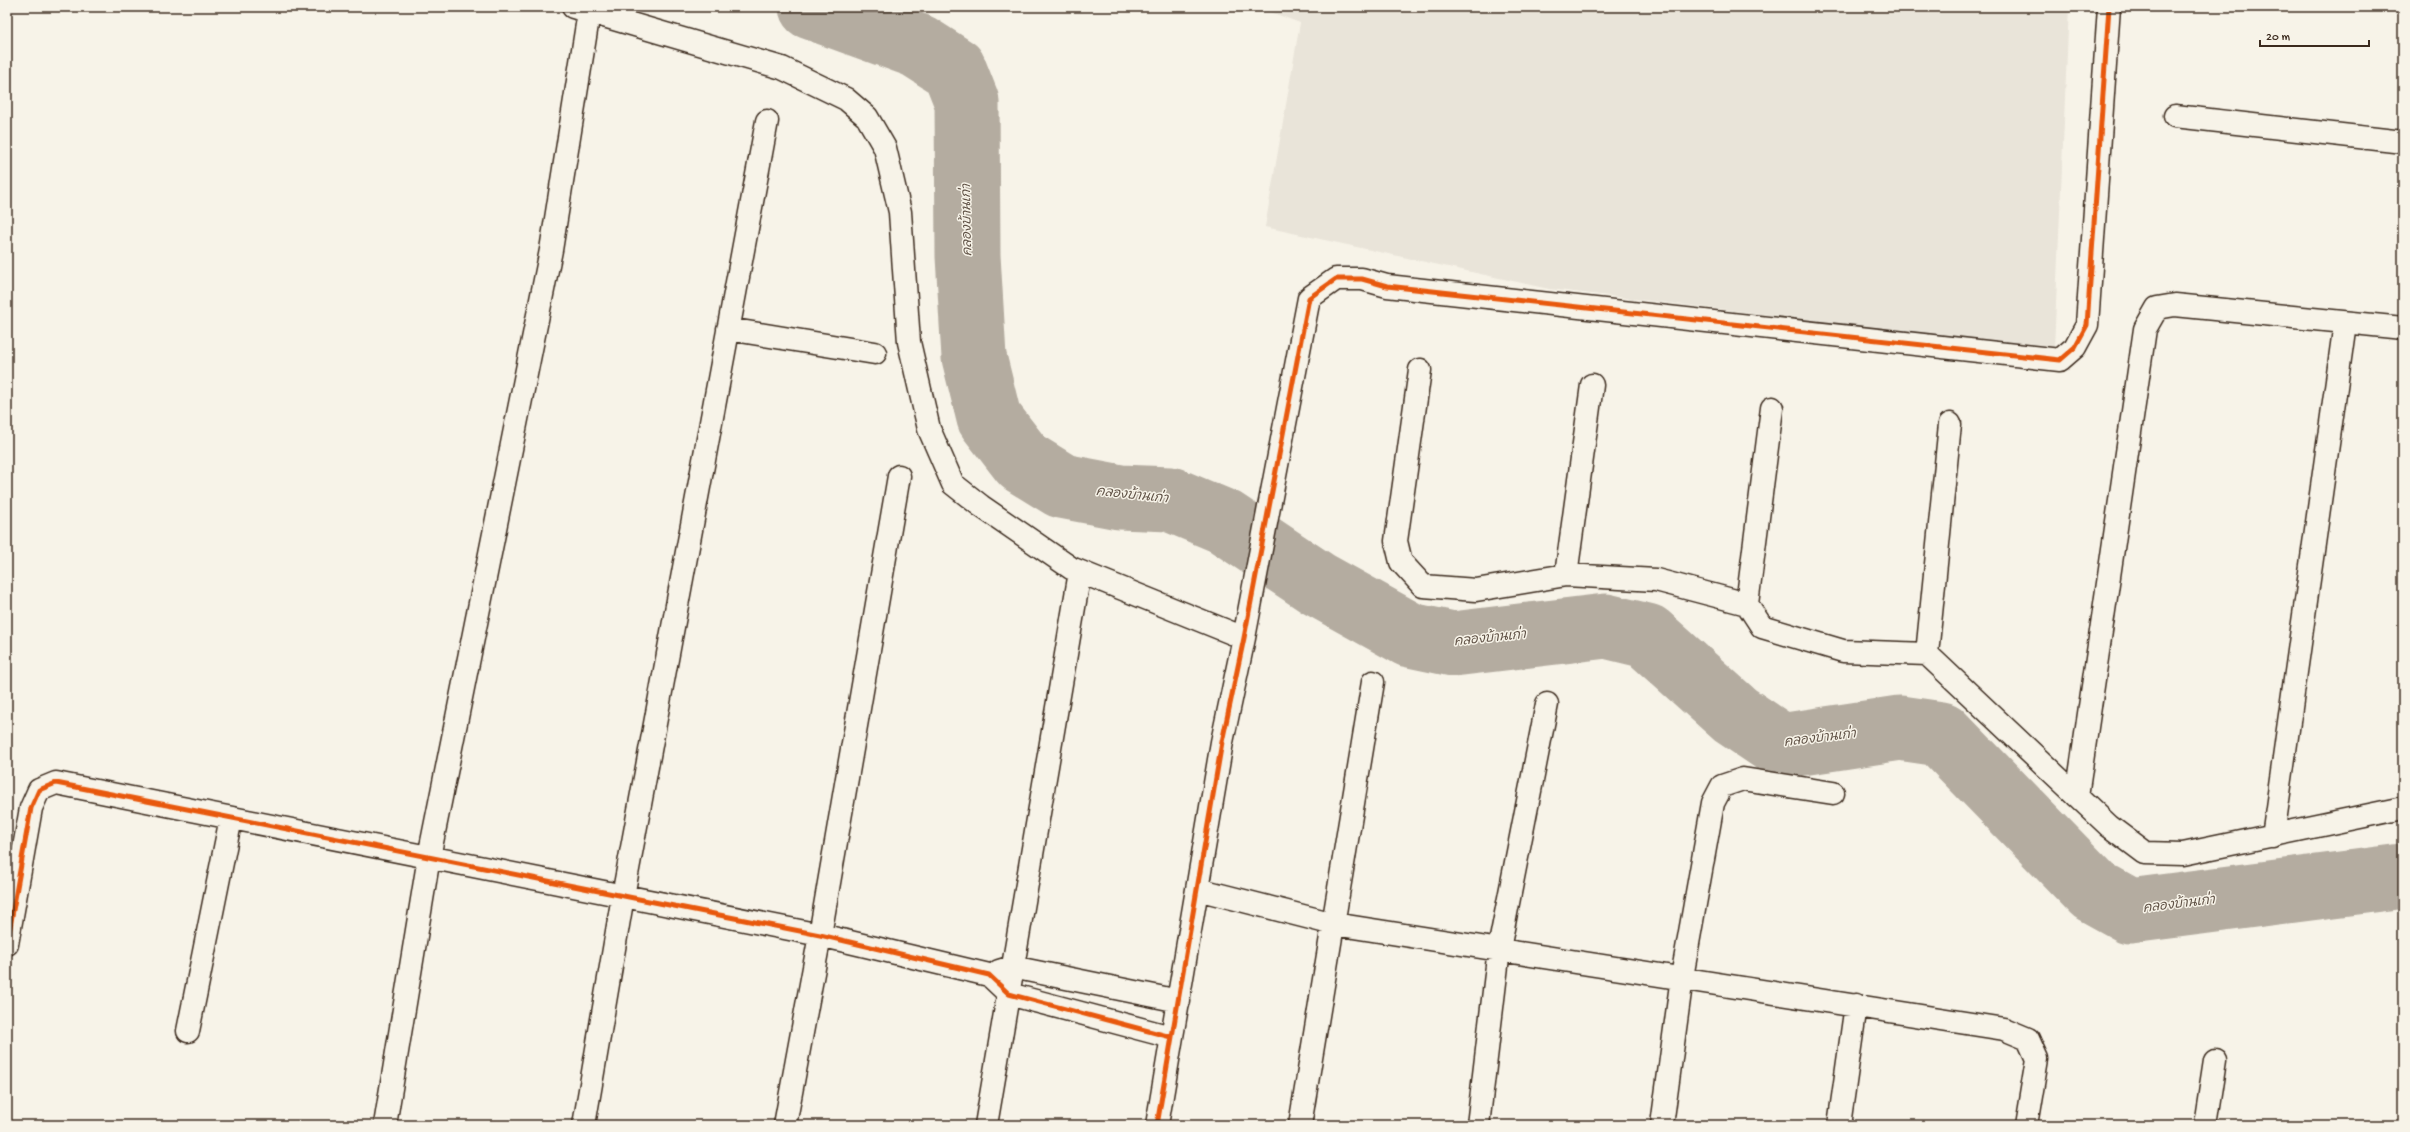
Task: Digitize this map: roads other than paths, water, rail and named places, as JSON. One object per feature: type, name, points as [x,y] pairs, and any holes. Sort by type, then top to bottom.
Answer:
[{"type":"street","points":[[1157,1125],[1222,742],[1246,628],[1309,298],[1336,279],[1362,279],[1386,286],[2060,360],[2075,347],[2087,324],[2109,7]]},
{"type":"street","points":[[385,1125],[429,857],[551,250],[581,10],[782,68],[846,99],[867,117],[885,148],[900,212],[909,342],[929,429],[953,484],[981,506],[1080,572],[1246,628]]},
{"type":"street","points":[[2175,116],[2403,142]]},
{"type":"street","points":[[584,1125],[623,896],[767,121]]},
{"type":"street","points":[[2078,796],[2145,329],[2157,308],[2175,305],[2345,324],[2403,328]]},
{"type":"street","points":[[2273,836],[2345,324]]},
{"type":"street","points":[[728,329],[875,353]]},
{"type":"street","points":[[1420,370],[1396,540],[1401,562],[1423,586],[1476,590],[1566,574],[1656,580],[1748,604]]},
{"type":"street","points":[[1566,574],[1592,385]]},
{"type":"street","points":[[1772,408],[1748,604],[1762,627],[1843,651],[1927,654],[2109,826],[2145,853],[2184,854],[2403,808]]},
{"type":"street","points":[[1927,654],[1950,424]]},
{"type":"street","points":[[785,1125],[820,935],[899,476]]},
{"type":"street","points":[[986,1125],[1080,572]]},
{"type":"street","points":[[1300,1125],[1373,682]]},
{"type":"street","points":[[1478,1125],[1499,949],[1547,704]]},
{"type":"street","points":[[1662,1125],[1682,977],[1713,803],[1722,786],[1743,779],[1833,793]]},
{"type":"street","points":[[7,944],[31,808],[39,790],[56,783],[820,935],[989,975],[1009,994],[1171,1037]]},
{"type":"street","points":[[188,1030],[231,818]]},
{"type":"street","points":[[1197,889],[1334,924],[1682,977],[2004,1029],[2028,1039],[2037,1058],[2026,1125]]},
{"type":"street","points":[[989,975],[1012,967],[1179,1001]]},
{"type":"street","points":[[1839,1125],[1856,1005]]},
{"type":"street","points":[[2205,1125],[2215,1060]]},
{"type":"waterway","name":"คลองบ้านเก่า","points":[[811,7],[918,46],[954,69],[967,102],[968,256],[974,357],[989,418],[1023,462],[1062,486],[1120,497],[1170,499],[1225,522],[1318,584],[1410,635],[1453,644],[1606,626],[1647,636],[1735,715],[1781,746],[1900,728],[1941,734],[2094,891],[2130,911],[2403,876]]}]
